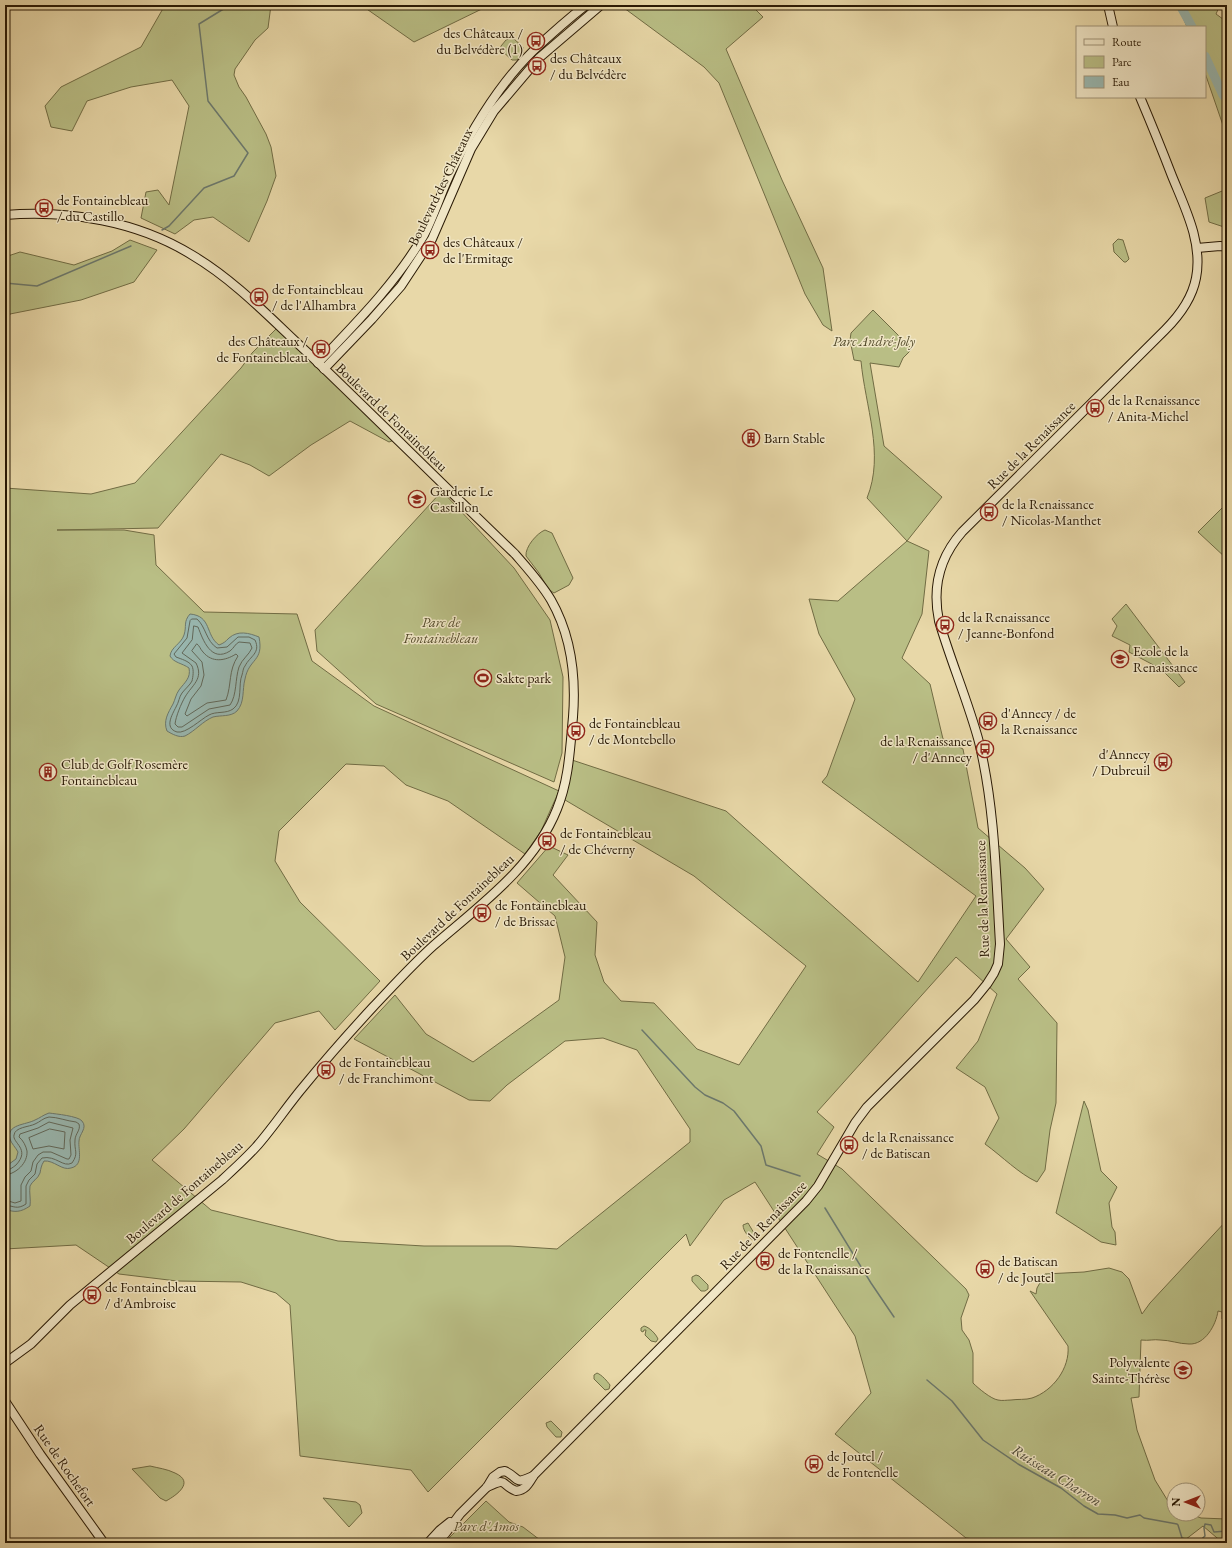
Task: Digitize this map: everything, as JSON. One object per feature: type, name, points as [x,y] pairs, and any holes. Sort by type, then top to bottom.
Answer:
[{"type":"street","name":"Boulevard des Châteaux","points":[[321,366],[396,276],[424,234],[452,170],[470,136],[488,107],[514,72],[533,51],[586,5]]},
{"type":"street","name":"Boulevard des Châteaux","points":[[321,366],[372,319],[400,286],[432,239],[471,148],[494,111],[539,58],[601,5]]},
{"type":"street","points":[[1108,5],[1113,26]]},
{"type":"street","name":"Rue de la Renaissance","points":[[428,1543],[440,1530],[460,1514],[487,1487],[493,1477],[501,1471],[507,1472],[519,1481],[534,1476],[806,1202],[818,1186],[855,1123],[867,1107],[977,997],[994,974],[999,958],[1000,944],[994,851],[987,780],[974,724],[939,621],[936,598],[940,571],[948,551],[965,528],[1178,316],[1194,288],[1197,268],[1197,248],[1194,235],[1183,203],[1140,98]]},
{"type":"street","name":"Boulevard de Fontainebleau","points":[[5,215],[33,213],[98,219],[159,238],[192,254],[217,272],[248,298],[321,366],[516,554],[537,578],[552,601],[565,635],[574,679],[570,747],[563,794],[557,811],[545,833],[521,866],[494,893],[431,948],[388,992],[325,1060],[256,1147],[242,1161],[218,1183],[70,1305],[32,1344],[5,1363]]},
{"type":"street","points":[[1197,248],[1220,246],[1227,247]]},
{"type":"street","name":"Rue de Rochefort","points":[[5,1401],[40,1454],[104,1543]]},
{"type":"street","name":"Rue de la Renaissance","points":[[436,1543],[460,1514]]},
{"type":"green space","points":[[165,5],[271,5],[268,28],[255,40],[235,69],[234,75],[239,87],[266,134],[271,147],[276,176],[249,242],[213,217],[194,220],[175,234],[141,218],[146,192],[158,190],[169,205],[189,106],[172,80],[131,87],[87,101],[72,131],[51,127],[45,106],[61,87],[141,47]]},
{"type":"green space","points":[[361,5],[490,5],[414,42]]},
{"type":"green space","points":[[620,5],[751,5],[763,17],[726,49],[782,180],[823,268],[832,331],[823,325],[805,294],[719,83],[704,67]]},
{"type":"green space","points":[[1178,5],[1220,5],[1216,14],[1227,22],[1227,137],[1206,76],[1206,26],[1187,26]]},
{"type":"green space","points":[[510,38],[514,39],[523,47],[523,53],[517,60],[512,60],[501,50],[501,46]]},
{"type":"green space","points":[[1227,189],[1227,228],[1209,222],[1205,198]]},
{"type":"green space","points":[[1118,239],[1123,240],[1129,259],[1126,262],[1124,262],[1114,252],[1113,244]]},
{"type":"green space","points":[[130,240],[157,250],[134,282],[81,300],[10,314],[5,326],[5,257],[20,252],[74,265],[112,251]]},
{"type":"green space","name":"Parc André-Joly","points":[[873,310],[912,349],[903,358],[899,367],[870,363],[884,446],[942,497],[907,541],[867,498],[872,481],[874,447],[861,361],[854,360],[850,340],[851,333]]},
{"type":"green space","points":[[282,323],[397,439],[389,442],[350,421],[311,445],[269,476],[250,465],[221,454],[158,528],[57,530],[124,530],[154,535],[156,565],[204,612],[297,614],[312,661],[374,706],[559,791],[541,831],[525,854],[448,801],[406,785],[384,766],[346,764],[279,831],[275,861],[300,902],[380,981],[335,1030],[319,1011],[275,1023],[184,1129],[152,1160],[211,1210],[338,1241],[424,1246],[510,1246],[557,1249],[690,1142],[690,1129],[637,1050],[603,1038],[565,1041],[507,1085],[490,1101],[469,1100],[354,1039],[395,995],[426,1034],[473,1062],[559,1000],[565,957],[555,916],[517,883],[549,846],[568,855],[553,875],[597,922],[595,955],[604,982],[621,1001],[654,1003],[697,1049],[739,1065],[806,966],[694,876],[560,797],[569,759],[726,811],[918,982],[976,896],[822,782],[827,776],[855,699],[819,634],[809,599],[838,601],[907,541],[929,551],[922,614],[902,658],[930,684],[943,739],[963,749],[978,828],[1025,868],[1044,889],[1006,939],[1030,967],[1018,979],[1057,1023],[1056,1103],[1050,1130],[1045,1170],[1037,1182],[1017,1169],[985,1144],[999,1118],[985,1087],[956,1068],[978,1041],[997,994],[956,957],[817,1112],[834,1127],[817,1154],[842,1169],[966,1289],[969,1295],[961,1318],[962,1330],[969,1340],[973,1353],[973,1383],[988,1396],[1000,1400],[1027,1399],[1040,1395],[1059,1378],[1066,1362],[1068,1346],[1030,1291],[1036,1294],[1037,1288],[1045,1274],[1084,1272],[1109,1268],[1122,1272],[1129,1279],[1142,1314],[1150,1303],[1227,1220],[1227,1321],[1222,1319],[1222,1312],[1218,1311],[1215,1322],[1209,1333],[1205,1338],[1195,1343],[1185,1344],[1158,1340],[1141,1340],[1139,1397],[1131,1398],[1137,1430],[1155,1480],[1166,1498],[1166,1522],[1206,1522],[1206,1518],[1227,1519],[1227,1543],[1223,1543],[1203,1526],[1181,1543],[996,1543],[993,1541],[966,1538],[835,1434],[871,1393],[855,1336],[755,1182],[724,1200],[690,1246],[686,1234],[428,1492],[411,1470],[300,1456],[290,1305],[276,1293],[241,1282],[177,1281],[119,1274],[76,1245],[5,1249],[5,488],[91,494],[135,483],[241,368],[252,353]]},
{"type":"green space","name":"Parc de Fontainebleau","points":[[442,491],[514,568],[550,620],[563,677],[562,753],[554,782],[376,704],[317,651],[315,630]]},
{"type":"green space","points":[[1227,503],[1227,559],[1198,532]]},
{"type":"green space","points":[[545,530],[552,533],[573,578],[569,585],[554,593],[548,589],[539,573],[526,556],[527,549],[532,541]]},
{"type":"green space","points":[[1126,604],[1185,682],[1179,687],[1161,669],[1129,652],[1130,645],[1112,636],[1117,626],[1112,619]]},
{"type":"green space","points":[[1084,1101],[1088,1110],[1101,1171],[1117,1187],[1109,1203],[1116,1245],[1101,1242],[1056,1213]]},
{"type":"green space","points":[[748,1223],[757,1238],[757,1240],[755,1240],[756,1241],[749,1237],[744,1230],[743,1225]]},
{"type":"green space","points":[[696,1275],[708,1285],[708,1289],[701,1291],[692,1281],[692,1277]]},
{"type":"green space","points":[[644,1326],[656,1335],[658,1339],[656,1342],[651,1341],[645,1335],[646,1330],[643,1332],[641,1331],[641,1328]]},
{"type":"green space","points":[[597,1373],[610,1385],[609,1389],[605,1390],[594,1379],[594,1375]]},
{"type":"green space","points":[[551,1421],[562,1432],[561,1437],[556,1437],[547,1427],[546,1423]]},
{"type":"green space","points":[[150,1466],[169,1470],[181,1477],[184,1480],[184,1484],[179,1492],[166,1501],[160,1498],[132,1469]]},
{"type":"green space","points":[[323,1498],[356,1502],[360,1505],[362,1513],[349,1527]]},
{"type":"green space","name":"Parc d'Amos","points":[[486,1501],[509,1522],[523,1527],[544,1543],[444,1543]]},
{"type":"water","points":[[190,614],[197,615],[202,618],[215,641],[219,645],[232,635],[244,633],[259,637],[260,645],[258,656],[247,672],[241,704],[237,711],[229,715],[213,717],[189,734],[180,736],[167,731],[166,720],[178,692],[189,675],[189,668],[176,662],[170,656],[172,650],[183,638],[186,622]]},
{"type":"water","points":[[49,1113],[80,1119],[84,1124],[84,1129],[79,1138],[80,1157],[78,1164],[68,1169],[48,1161],[44,1161],[39,1175],[30,1186],[30,1206],[24,1210],[18,1211],[5,1209],[5,1167],[16,1159],[18,1152],[10,1139],[11,1130]]},
{"type":"waterway","points":[[162,230],[169,226],[204,188],[234,176],[248,153],[208,101],[199,24],[230,5]]},
{"type":"waterway","points":[[1180,5],[1191,26]]},
{"type":"waterway","points":[[1206,58],[1223,95],[1227,100]]},
{"type":"waterway","points":[[5,283],[37,286],[131,246]]},
{"type":"waterway","name":"Ruisseau Charron","points":[[642,1030],[695,1087],[705,1095],[723,1103],[734,1111],[761,1146],[766,1165],[800,1176]]},
{"type":"waterway","name":"Ruisseau Charron","points":[[825,1208],[871,1283],[894,1317]]},
{"type":"waterway","name":"Ruisseau Charron","points":[[927,1380],[952,1401],[983,1440],[1018,1464],[1061,1488],[1084,1506],[1098,1514],[1115,1515],[1127,1518],[1140,1515],[1144,1518],[1177,1524],[1182,1538],[1197,1543],[1205,1536],[1205,1524],[1211,1525],[1214,1532],[1227,1531]]},
{"type":"place","name":"des Châteaux / du Belvédère (1)","points":[[536,41]]},
{"type":"place","name":"des Châteaux / du Belvédère","points":[[537,66]]},
{"type":"place","name":"de Fontainebleau / du Castillo","points":[[44,208]]},
{"type":"place","name":"des Châteaux / de l'Ermitage","points":[[430,250]]},
{"type":"place","name":"de Fontainebleau / de l'Alhambra","points":[[259,297]]},
{"type":"place","name":"des Châteaux / de Fontainebleau","points":[[321,349]]},
{"type":"place","name":"de la Renaissance / Anita-Michel","points":[[1095,408]]},
{"type":"place","name":"Barn Stable","points":[[751,438]]},
{"type":"place","name":"Garderie Le Castillon","points":[[417,499]]},
{"type":"place","name":"de la Renaissance / Nicolas-Manthet","points":[[989,512]]},
{"type":"place","name":"de la Renaissance / Jeanne-Bonfond","points":[[945,625]]},
{"type":"place","name":"Ecole de la Renaissance","points":[[1120,659]]},
{"type":"place","name":"Sakte park","points":[[483,678]]},
{"type":"place","name":"d'Annecy / de la Renaissance","points":[[988,721]]},
{"type":"place","name":"de Fontainebleau / de Montebello","points":[[576,731]]},
{"type":"place","name":"de la Renaissance / d'Annecy","points":[[985,749]]},
{"type":"place","name":"d'Annecy / Dubreuil","points":[[1163,762]]},
{"type":"place","name":"Club de Golf Rosemère Fontainebleau","points":[[48,772]]},
{"type":"place","name":"de Fontainebleau / de Chéverny","points":[[547,841]]},
{"type":"place","name":"de Fontainebleau / de Brissac","points":[[482,913]]},
{"type":"place","name":"de Fontainebleau / de Franchimont","points":[[326,1070]]},
{"type":"place","name":"de la Renaissance / de Batiscan","points":[[849,1145]]},
{"type":"place","name":"de Fontenelle / de la Renaissance","points":[[765,1261]]},
{"type":"place","name":"de Batiscan / de Joutel","points":[[985,1269]]},
{"type":"place","name":"de Fontainebleau / d'Ambroise","points":[[92,1295]]},
{"type":"place","name":"Polyvalente Sainte-Thérèse","points":[[1183,1370]]},
{"type":"place","name":"de Joutel / de Fontenelle","points":[[814,1464]]}]
